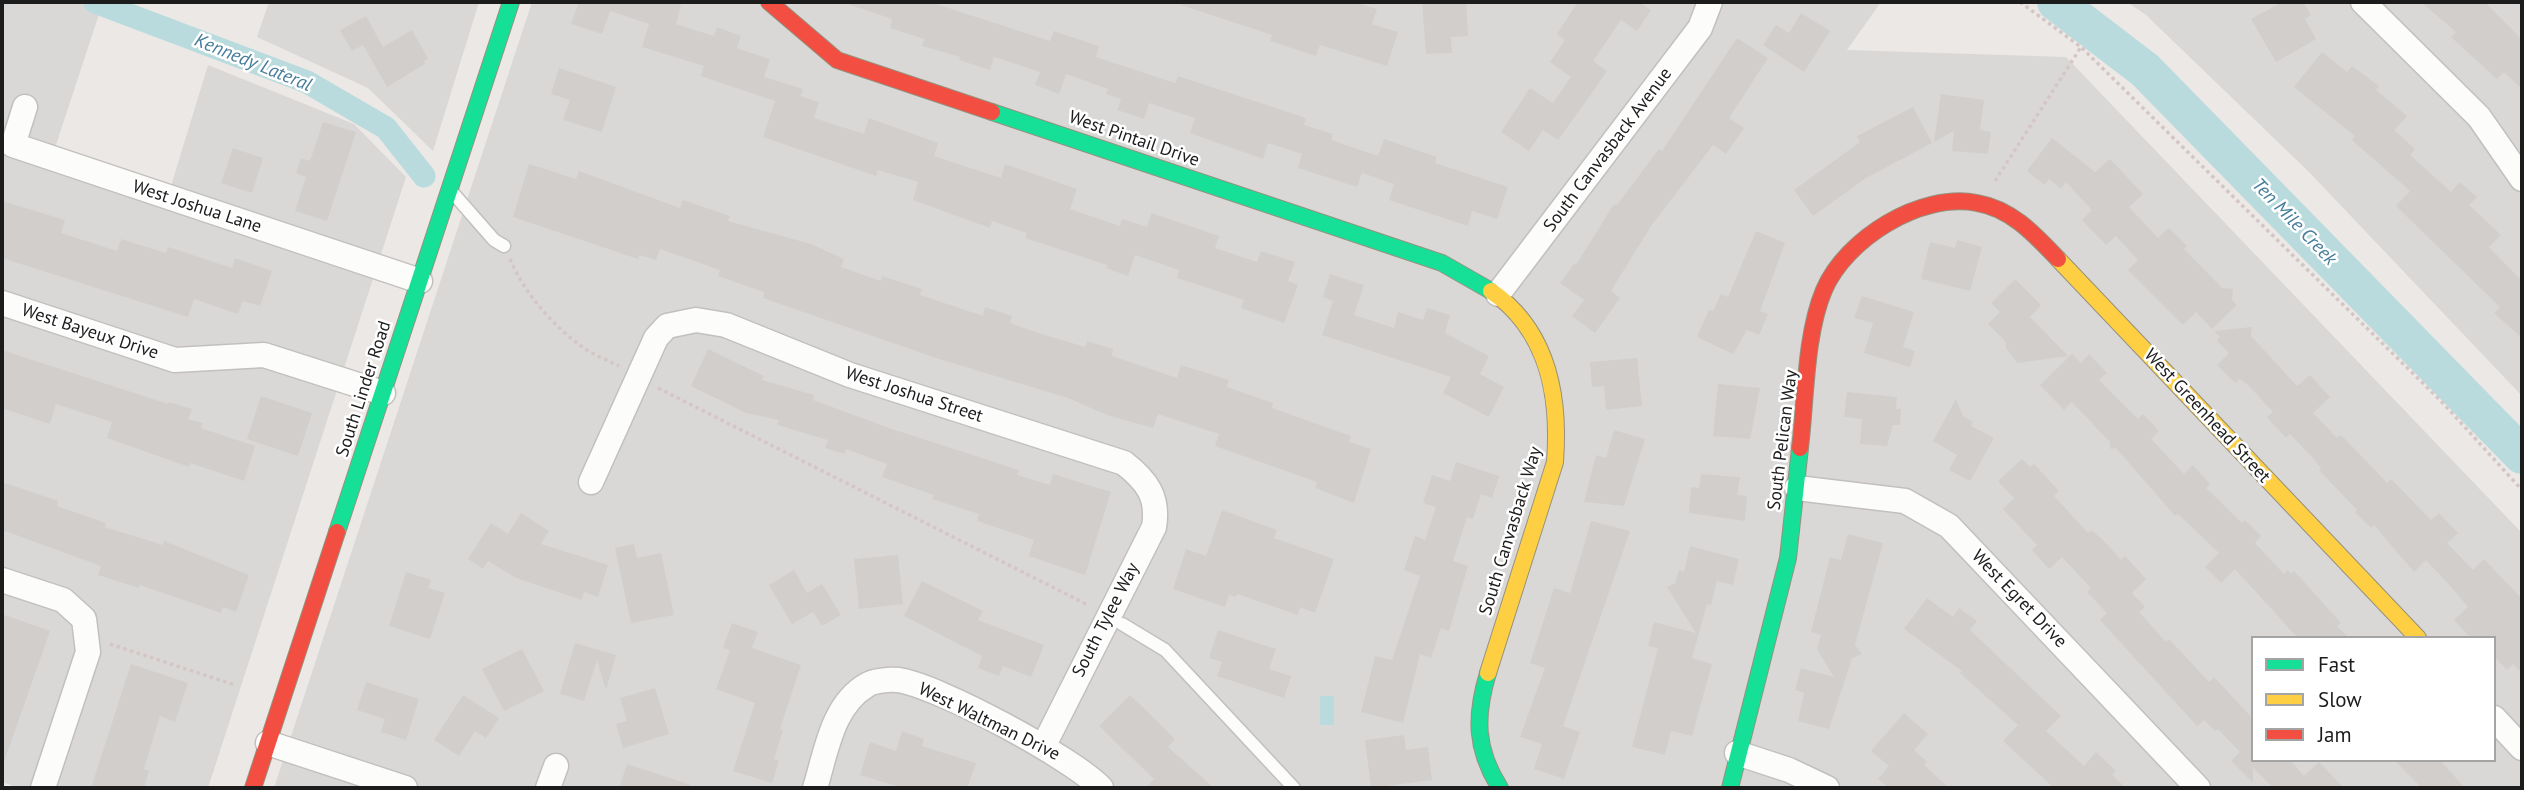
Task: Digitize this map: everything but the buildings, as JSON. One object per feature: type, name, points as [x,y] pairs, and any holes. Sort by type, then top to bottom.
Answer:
[{"type":"street","name":"South Linder Road","points":[[253,788],[511,2]]},
{"type":"street","name":"West Pintail Drive","points":[[769,2],[837,60],[1442,262],[1465,272],[1499,294]]},
{"type":"street","name":"South Canvasback Avenue","points":[[1499,294],[1700,28],[1710,2]]},
{"type":"street","points":[[2363,2],[2479,117],[2522,179]]},
{"type":"street","name":"West Joshua Lane","points":[[25,107],[13,145],[420,281]]},
{"type":"street","name":"South Pelican Way","points":[[1730,788],[1788,558],[1815,319],[1821,294],[1832,272],[1848,253],[1867,237],[1917,208],[1940,201],[1965,200],[1989,204]]},
{"type":"street","name":"West Greenhead Street","points":[[1989,204],[2011,214],[2031,230],[2416,636]]},
{"type":"street","name":"South Canvasback Way","points":[[1499,294],[1524,320],[1538,341],[1555,388],[1559,412],[1555,462],[1478,706],[1478,731],[1483,755],[1500,788]]},
{"type":"street","name":"West Bayeux Drive","points":[[2,303],[175,360],[264,355],[383,393]]},
{"type":"street","name":"West Joshua Street","points":[[591,482],[648,352],[667,326],[696,320],[726,325],[850,375],[1124,463],[1140,475],[1152,491]]},
{"type":"street","name":"West Egret Drive","points":[[1797,488],[1905,501],[1949,526],[2198,788]]},
{"type":"street","name":"South Tylee Way","points":[[1042,747],[1154,527],[1157,510],[1152,491]]},
{"type":"street","points":[[2,580],[63,600],[84,619],[88,652],[43,788]]},
{"type":"street","name":"West Waltman Drive","points":[[815,788],[836,722],[848,700],[869,683],[896,679],[922,686],[1042,747],[1071,763],[1101,788]]},
{"type":"street","points":[[2496,720],[2522,748]]},
{"type":"street","points":[[268,743],[405,788]]},
{"type":"street","points":[[1737,753],[1789,770],[1827,788]]},
{"type":"lane","points":[[450,189],[494,240],[504,246]]},
{"type":"lane","points":[[1122,624],[1165,650],[1294,788]]},
{"type":"path","points":[[2020,2],[2081,47],[2442,402],[2522,490]]},
{"type":"path","points":[[1994,183],[2081,47]]},
{"type":"path","points":[[504,246],[513,267],[540,307],[563,331],[587,350],[624,369]]},
{"type":"path","points":[[651,384],[1093,608]]},
{"type":"path","points":[[108,643],[235,685]]},
{"type":"shaded area","points":[[2,2],[103,2],[55,148],[171,186],[208,65],[354,124],[406,177],[208,788],[19,788],[2,782]]},
{"type":"shaded area","points":[[269,2],[479,2],[433,151],[368,88],[257,37]]},
{"type":"shaded area","points":[[532,2],[1881,2],[1847,50],[2066,57],[2522,533],[2522,788],[274,788]]},
{"type":"shaded area","points":[[2127,2],[2522,2],[2522,396],[2309,172],[2146,15]]},
{"type":"water","points":[[1320,696],[1334,696],[1334,725],[1320,725]]},
{"type":"waterway","name":"Kennedy Lateral","points":[[95,2],[307,82],[386,128],[424,176]]},
{"type":"waterway","name":"Ten Mile Creek","points":[[2056,2],[2145,70],[2522,455]]},
{"type":"traffic: fast","points":[[337,532],[511,2]]},
{"type":"traffic: fast","points":[[992,112],[1442,263],[1491,291]]},
{"type":"traffic: fast","points":[[1730,788],[1788,558],[1800,448]]},
{"type":"traffic: fast","points":[[1488,673],[1479,718],[1480,732],[1486,760],[1500,788]]},
{"type":"traffic: slow","points":[[2058,259],[2416,636]]},
{"type":"traffic: slow","points":[[1488,673],[1555,462],[1556,438],[1552,390],[1547,367],[1538,346],[1511,307],[1491,291]]},
{"type":"traffic: jam","points":[[769,2],[837,60],[992,112]]},
{"type":"traffic: jam","points":[[1800,448],[1807,368],[1818,308],[1835,271],[1849,253],[1867,237],[1909,212],[1955,201],[1977,203],[2012,217],[2058,259]]},
{"type":"traffic: jam","points":[[253,788],[337,532]]}]
